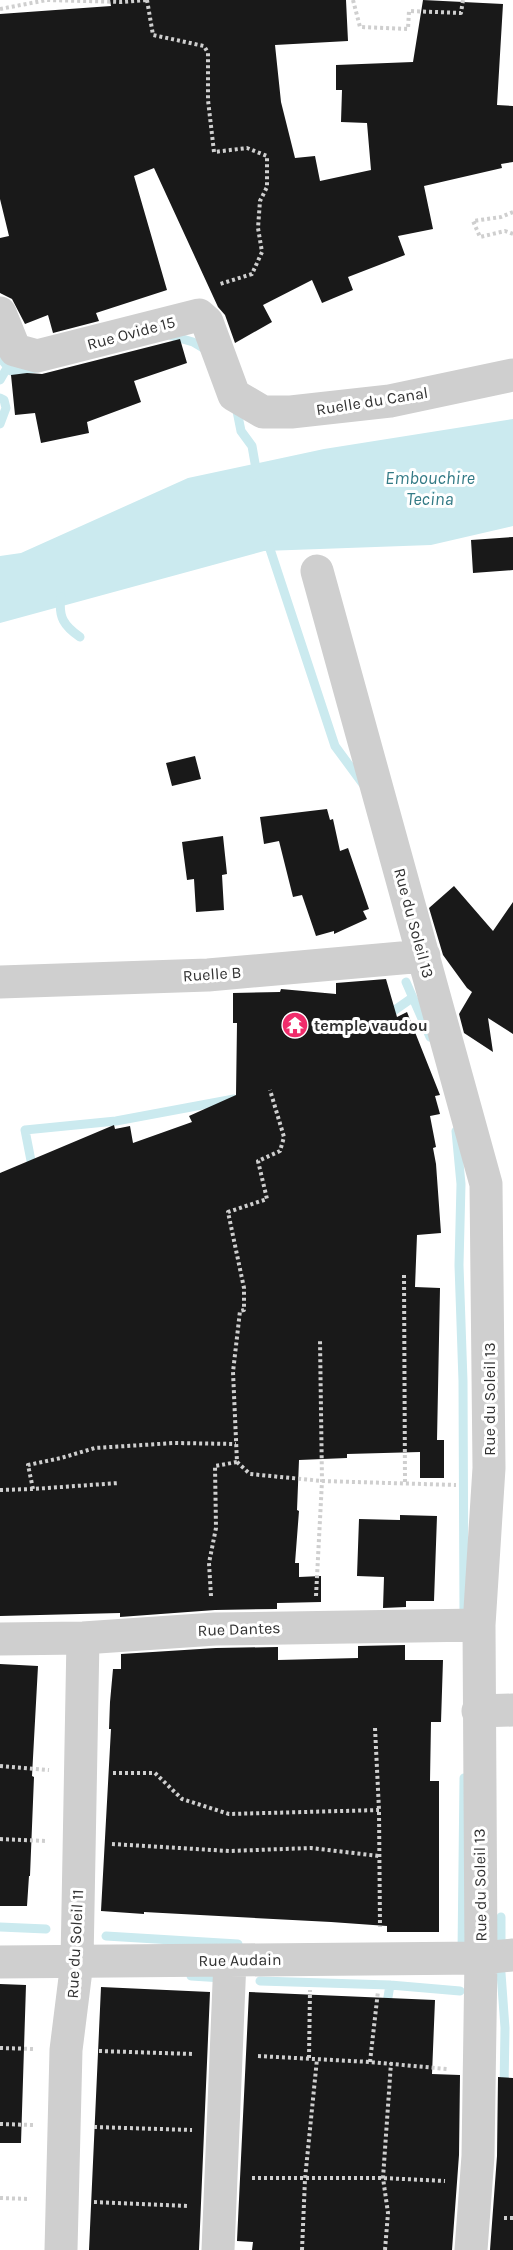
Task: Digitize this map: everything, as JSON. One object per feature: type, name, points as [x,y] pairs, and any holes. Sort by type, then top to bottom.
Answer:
[{"type":"street","name":"Rue Ovide 15","points":[[0,313],[15,350],[37,356],[199,315],[207,322],[234,395]]},
{"type":"street","name":"Ruelle du Canal","points":[[234,395],[262,412],[291,412],[390,401],[513,375]]},
{"type":"street","name":"Rue du Soleil 13","points":[[317,571],[486,1184],[489,1468],[478,1625],[480,1958],[476,2182],[471,2250]]},
{"type":"street","name":"Ruelle B","points":[[0,982],[208,975],[424,956]]},
{"type":"street","name":"Rue Dantes","points":[[0,1639],[83,1638],[215,1629],[478,1625]]},
{"type":"street","name":"Rue du Soleil 11","points":[[61,2250],[66,2050],[76,1962],[83,1638]]},
{"type":"street","points":[[478,1711],[513,1710]]},
{"type":"street","name":"Rue Audain","points":[[0,1962],[480,1958],[513,1955]]},
{"type":"street","points":[[218,2250],[230,1960]]},
{"type":"path","points":[[0,9],[47,0],[122,2],[147,0],[153,35],[204,46],[208,53],[208,100],[214,152],[247,148],[267,156],[267,187],[260,201],[258,228],[262,252],[252,274],[220,284]]},
{"type":"path","points":[[353,0],[360,27],[408,29],[410,11],[461,13],[463,0]]},
{"type":"path","points":[[513,212],[501,217],[473,221],[480,237],[505,231],[513,234]]},
{"type":"path","points":[[270,1090],[284,1137],[280,1151],[258,1161],[267,1199],[228,1212],[244,1288],[244,1310],[240,1311],[233,1372],[237,1462],[250,1474],[322,1480],[466,1486],[489,1468]]},
{"type":"path","points":[[404,1275],[405,1483]]},
{"type":"path","points":[[315,1627],[322,1480],[320,1340]]},
{"type":"path","points":[[33,1489],[28,1465],[95,1448],[174,1443],[236,1444]]},
{"type":"path","points":[[215,1629],[209,1563],[216,1528],[215,1466],[237,1462]]},
{"type":"path","points":[[0,1490],[119,1483]]},
{"type":"path","points":[[370,2062],[382,1959],[375,1728]]},
{"type":"path","points":[[0,1766],[80,1773],[154,1773],[182,1799],[229,1814],[379,1810]]},
{"type":"path","points":[[229,1851],[311,1848],[379,1856]]},
{"type":"path","points":[[309,2058],[308,2010],[311,1959]]},
{"type":"path","points":[[0,2048],[309,2058],[478,2072]]},
{"type":"path","points":[[302,2250],[305,2179],[317,2059]]},
{"type":"path","points":[[385,2250],[388,2213],[383,2178],[391,2063]]},
{"type":"path","points":[[0,2124],[223,2130]]},
{"type":"path","points":[[0,2198],[62,2200],[220,2192],[305,2179],[383,2178],[476,2182]]},
{"type":"water","name":"Embouchire Tecina","points":[[513,419],[513,526],[431,545],[264,551],[0,623],[0,556],[21,553],[188,478],[324,449]]},
{"type":"building","points":[[110,0],[346,0],[348,41],[275,45],[281,102],[295,158],[315,156],[320,181],[371,170],[367,123],[341,122],[342,90],[336,90],[336,65],[413,62],[423,0],[503,4],[497,105],[513,106],[513,162],[501,164],[502,168],[424,186],[433,229],[398,236],[405,255],[348,277],[353,290],[322,303],[312,280],[263,305],[272,322],[235,343],[225,315],[218,307],[154,168],[134,176],[167,290],[96,313],[99,321],[53,333],[48,315],[25,324],[12,299],[0,293],[0,238],[9,236],[0,199],[0,14],[111,6]]},
{"type":"building","points":[[180,339],[187,363],[134,381],[141,402],[87,422],[89,433],[41,443],[35,413],[15,415],[11,375],[42,374]]},
{"type":"building","points":[[513,537],[513,570],[473,573],[471,540]]},
{"type":"building","points":[[195,756],[201,779],[172,786],[166,763]]},
{"type":"building","points":[[327,809],[330,820],[333,819],[340,851],[348,848],[369,909],[363,911],[367,919],[334,934],[334,931],[316,936],[302,895],[293,897],[279,841],[264,844],[260,817]]},
{"type":"building","points":[[223,836],[227,874],[222,875],[224,910],[196,912],[194,879],[187,880],[182,842]]},
{"type":"building","points":[[454,886],[493,931],[513,902],[513,1034],[488,1018],[493,1052],[464,1033],[459,1014],[472,992],[443,955],[429,908]]},
{"type":"building","points":[[386,979],[397,1017],[407,1012],[440,1095],[435,1096],[440,1114],[430,1116],[436,1147],[433,1148],[441,1233],[417,1235],[415,1287],[440,1288],[437,1440],[444,1440],[444,1478],[420,1478],[420,1452],[347,1454],[347,1458],[299,1460],[297,1510],[299,1511],[295,1563],[299,1563],[299,1577],[321,1576],[321,1602],[277,1603],[277,1609],[215,1610],[120,1617],[120,1613],[0,1616],[0,1173],[114,1125],[115,1129],[130,1126],[133,1143],[192,1122],[189,1116],[236,1095],[237,1023],[233,1023],[233,993],[280,992],[281,989],[336,994],[336,983]]},
{"type":"building","points":[[400,1515],[437,1516],[434,1601],[406,1601],[406,1607],[383,1608],[384,1577],[357,1576],[359,1519],[400,1520]]},
{"type":"building","points":[[405,1645],[405,1660],[443,1660],[441,1722],[431,1722],[430,1781],[439,1781],[439,1932],[387,1932],[387,1926],[331,1922],[101,1911],[111,1729],[109,1729],[110,1702],[113,1669],[121,1669],[121,1654],[278,1647],[278,1660],[358,1658],[358,1646]]},
{"type":"building","points":[[0,1664],[38,1666],[27,1906],[0,1906]]},
{"type":"building","points":[[0,1984],[26,1985],[21,2143],[0,2143]]},
{"type":"building","points":[[101,1987],[210,1992],[199,2250],[89,2250]]},
{"type":"building","points":[[249,1992],[435,2000],[432,2074],[460,2075],[459,2155],[452,2250],[252,2250],[253,2242],[237,2241]]},
{"type":"building","points":[[498,2077],[513,2078],[513,2250],[490,2250],[497,2156]]},
{"type":"waterway","points":[[169,335],[193,342],[208,351]]},
{"type":"waterway","points":[[1,351],[3,361],[11,371],[37,368]]},
{"type":"waterway","points":[[0,380],[7,368]]},
{"type":"waterway","points":[[0,398],[4,400],[6,408],[0,424]]},
{"type":"waterway","points":[[236,406],[241,431],[252,446],[256,469],[254,475]]},
{"type":"waterway","points":[[267,540],[335,746],[363,784]]},
{"type":"waterway","points":[[61,597],[61,616],[70,629],[80,637]]},
{"type":"waterway","points":[[406,982],[430,1037]]},
{"type":"waterway","points":[[385,1017],[412,998]]},
{"type":"waterway","points":[[33,1171],[25,1130],[116,1121],[234,1099]]},
{"type":"waterway","points":[[456,1131],[461,1184],[459,1265],[463,1381],[464,1617]]},
{"type":"waterway","points":[[462,1952],[464,1778]]},
{"type":"waterway","points":[[501,1917],[501,1951]]},
{"type":"waterway","points":[[0,1927],[46,1929]]},
{"type":"waterway","points":[[106,1936],[238,1944]]},
{"type":"waterway","points":[[501,1973],[505,2028],[504,2089]]},
{"type":"waterway","points":[[191,1976],[223,1978]]},
{"type":"waterway","points":[[260,1981],[390,1985],[460,1991]]},
{"type":"waterway","points":[[386,2009],[390,1985]]},
{"type":"place","name":"temple vaudou","points":[[295,1025]]}]
